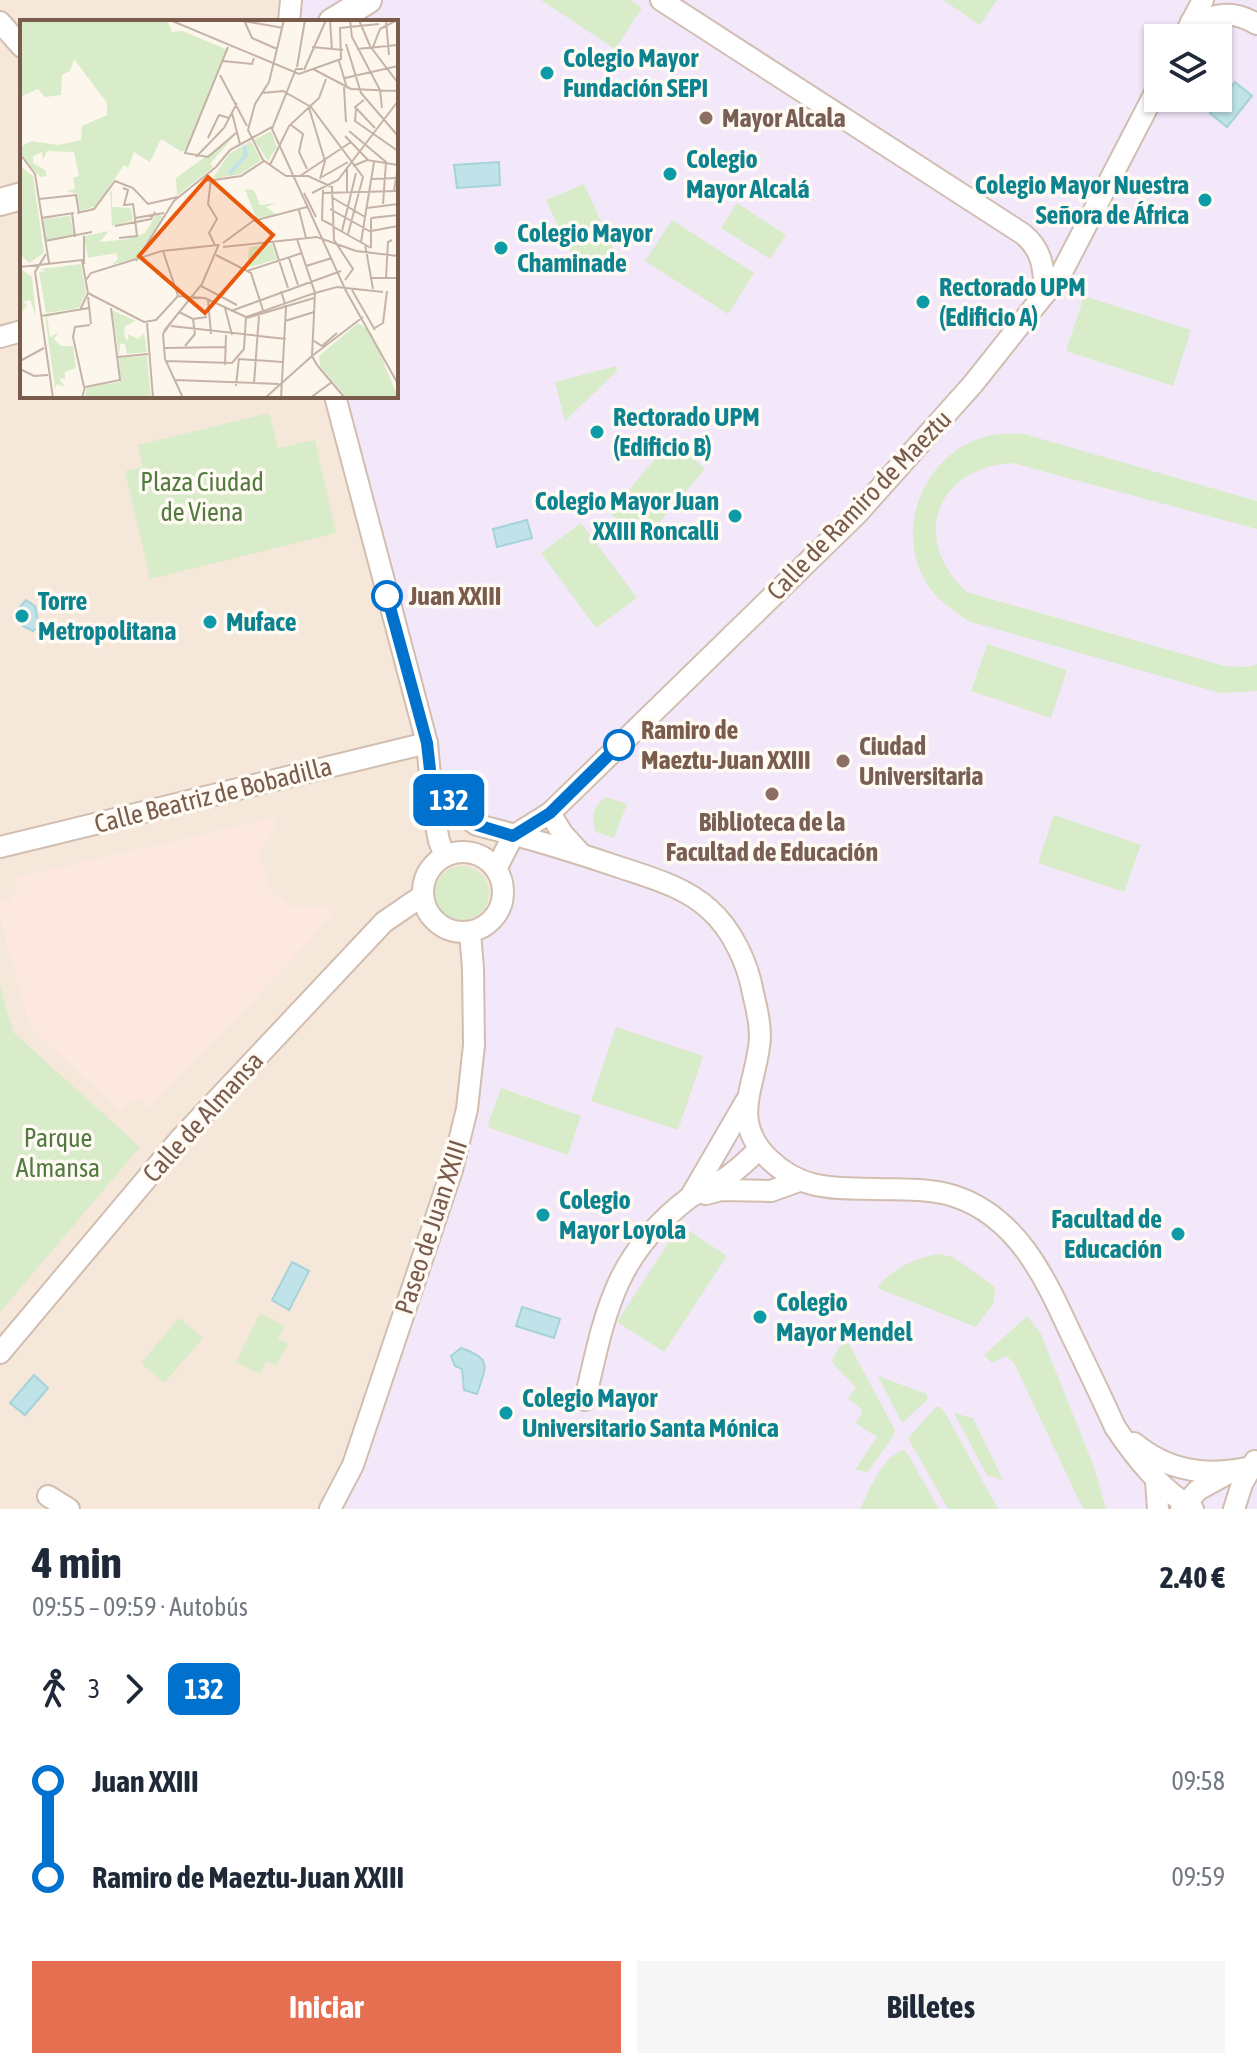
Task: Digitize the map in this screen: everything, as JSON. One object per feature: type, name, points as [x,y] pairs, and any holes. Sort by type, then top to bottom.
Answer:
[{"type":"street","points":[[289,20],[291,0]]},
{"type":"street","points":[[335,20],[368,0]]},
{"type":"street","points":[[661,0],[1023,234],[1032,241],[1041,257],[1045,294]]},
{"type":"street","points":[[1190,24],[1203,0]]},
{"type":"street","points":[[1200,24],[1219,15],[1240,14],[1257,24]]},
{"type":"street","points":[[0,22],[20,45]]},
{"type":"street","name":"Calle de Ramiro de Maeztu","points":[[513,836],[550,813],[857,514],[973,384],[1062,272],[1145,112]]},
{"type":"street","points":[[0,202],[20,197]]},
{"type":"street","points":[[0,337],[20,332]]},
{"type":"street","points":[[336,398],[427,743],[433,809],[445,856]]},
{"type":"street","name":"Calle Beatriz de Bobadilla","points":[[0,847],[427,743]]},
{"type":"street","points":[[431,779],[462,815],[477,825],[580,853],[670,884],[701,901],[730,934],[751,979],[760,1044],[746,1100],[690,1198]]},
{"type":"street","points":[[550,813],[580,853]]},
{"type":"street","points":[[496,869],[513,836]]},
{"type":"street","points":[[459,852],[473,853],[486,859],[496,869],[502,881],[500,908],[483,928],[470,933],[443,929],[425,909],[422,896],[427,872],[445,856],[459,852]]},
{"type":"street","name":"Calle de Almansa","points":[[0,1353],[180,1139],[384,922],[422,896]]},
{"type":"street","name":"Paseo de Juan XXIII","points":[[330,1509],[358,1450],[452,1170],[467,1109],[474,1045],[470,933]]},
{"type":"street","points":[[746,1100],[748,1121],[757,1146],[785,1173],[799,1181],[833,1188],[930,1191],[968,1201],[991,1214],[1016,1238],[1046,1282],[1115,1427],[1156,1481],[1186,1507],[1198,1490],[1249,1467]]},
{"type":"street","points":[[706,1174],[721,1161],[757,1146]]},
{"type":"street","points":[[585,1400],[598,1344],[620,1275],[636,1249],[656,1226],[690,1198],[725,1178],[757,1146]]},
{"type":"street","points":[[690,1198],[721,1190],[771,1191],[799,1181]]},
{"type":"street","points":[[1115,1427],[1145,1452],[1196,1473],[1249,1467]]},
{"type":"street","points":[[1234,1509],[1249,1467]]},
{"type":"street","points":[[1156,1481],[1158,1509]]},
{"type":"street","points":[[48,1496],[69,1509]]},
{"type":"shaded area","points":[[0,0],[291,0],[289,20],[20,20],[20,398],[336,398],[513,836],[496,869],[502,881],[500,908],[483,928],[467,1109],[330,1509],[0,1509]]},
{"type":"shaded area","name":"Ciudad Universitaria","points":[[291,0],[1257,0],[1257,1509],[330,1509],[467,1109],[470,933],[493,919],[500,908],[502,881],[496,869],[513,836],[491,828],[431,779],[336,398],[398,398],[398,20],[289,20]]},
{"type":"shaded area","points":[[273,818],[275,826],[259,855],[271,891],[293,907],[324,906],[333,914],[149,1108],[143,1100],[129,1101],[120,1111],[29,1025],[0,915],[0,903],[9,902],[17,890],[15,878]]},
{"type":"green space","points":[[541,0],[630,0],[642,8],[615,49]]},
{"type":"green space","points":[[943,0],[997,0],[980,25]]},
{"type":"green space","points":[[584,184],[615,252],[578,270],[546,200]]},
{"type":"green space","points":[[737,203],[786,235],[770,259],[721,228]]},
{"type":"green space","points":[[672,220],[754,273],[728,314],[645,261]]},
{"type":"green space","points":[[1084,296],[1191,330],[1173,386],[1066,351]]},
{"type":"green space","points":[[616,366],[617,371],[565,421],[555,382]]},
{"type":"green space","name":"Plaza Ciudad de Viena","points":[[269,413],[278,448],[315,440],[336,533],[150,579],[125,471],[143,467],[137,445]]},
{"type":"green space","points":[[997,434],[1024,434],[1257,501],[1257,529],[1012,463],[986,468],[964,478],[949,492],[939,510],[936,530],[939,551],[949,572],[967,592],[1224,666],[1248,667],[1257,664],[1257,691],[1220,693],[968,621],[933,592],[915,557],[913,534],[923,490],[935,470],[951,454],[971,442]]},
{"type":"green space","points":[[672,438],[705,469],[643,542],[610,513]]},
{"type":"green space","points":[[581,523],[637,598],[596,628],[541,553]]},
{"type":"green space","points":[[987,644],[1067,670],[1051,718],[971,691]]},
{"type":"green space","points":[[606,797],[627,804],[614,838],[596,832],[594,827],[595,809]]},
{"type":"green space","points":[[1054,815],[1141,845],[1124,892],[1038,863]]},
{"type":"green space","points":[[462,866],[481,874],[489,893],[481,912],[462,920],[443,912],[435,893],[443,874]]},
{"type":"green space","name":"Parque Almansa","points":[[0,986],[13,1032],[140,1147],[0,1312]]},
{"type":"green space","points":[[616,1027],[703,1056],[678,1130],[591,1101]]},
{"type":"green space","points":[[501,1088],[581,1116],[568,1155],[487,1127]]},
{"type":"green space","points":[[680,1225],[727,1256],[664,1352],[617,1322]]},
{"type":"green space","points":[[938,1254],[953,1257],[995,1287],[994,1303],[976,1327],[877,1288],[904,1265]]},
{"type":"green space","points":[[260,1313],[285,1326],[278,1339],[288,1344],[276,1366],[267,1361],[260,1374],[236,1362]]},
{"type":"green space","points":[[1027,1316],[1041,1334],[1094,1467],[1106,1509],[1083,1509],[1014,1363],[1006,1356],[992,1363],[984,1355]]},
{"type":"green space","points":[[179,1318],[203,1338],[164,1383],[141,1363]]},
{"type":"green space","points":[[845,1337],[895,1430],[868,1472],[855,1470],[877,1437],[855,1423],[862,1410],[848,1398],[856,1387],[832,1360]]},
{"type":"green space","points":[[878,1376],[927,1394],[927,1400],[902,1423]]},
{"type":"green space","points":[[936,1407],[944,1411],[998,1509],[948,1509],[908,1438]]},
{"type":"green space","points":[[954,1413],[973,1418],[1003,1480],[987,1475]]},
{"type":"green space","points":[[902,1450],[906,1451],[939,1509],[860,1509],[882,1468]]},
{"type":"water","points":[[1235,82],[1252,96],[1227,127],[1210,113],[1232,112],[1232,86]]},
{"type":"water","points":[[499,162],[500,185],[457,188],[454,165]]},
{"type":"water","points":[[527,520],[532,538],[497,547],[493,529]]},
{"type":"water","points":[[26,600],[35,606],[39,626],[33,631],[23,626],[19,608]]},
{"type":"water","points":[[292,1262],[309,1271],[289,1310],[272,1300]]},
{"type":"water","points":[[522,1307],[560,1319],[554,1338],[516,1326]]},
{"type":"water","points":[[461,1348],[478,1356],[484,1365],[477,1394],[464,1390],[462,1369],[455,1366],[451,1356]]},
{"type":"water","points":[[34,1375],[48,1388],[25,1415],[10,1403]]},
{"type":"bus line","name":"132","points":[[387,596],[427,743],[431,779],[462,815],[477,825],[513,836],[550,813],[619,745]]},
{"type":"place","name":"Colegio Mayor Fundación SEPI","points":[[547,73]]},
{"type":"place","name":"Mayor Alcala","points":[[706,118]]},
{"type":"place","name":"Colegio Mayor Alcalá","points":[[670,174]]},
{"type":"place","name":"Colegio Mayor Nuestra Señora de África","points":[[1205,200]]},
{"type":"place","name":"Colegio Mayor Chaminade","points":[[501,248]]},
{"type":"place","name":"Rectorado UPM (Edificio A)","points":[[923,302]]},
{"type":"place","name":"Rectorado UPM (Edificio B)","points":[[597,432]]},
{"type":"place","name":"Colegio Mayor Juan XXIII Roncalli","points":[[735,516]]},
{"type":"place","name":"Juan XXIII","points":[[387,596]]},
{"type":"place","name":"Torre Metropolitana","points":[[22,616]]},
{"type":"place","name":"Muface","points":[[210,622]]},
{"type":"place","name":"Ramiro de Maeztu-Juan XXIII","points":[[619,745]]},
{"type":"place","name":"Ciudad Universitaria","points":[[843,761]]},
{"type":"place","name":"Biblioteca de la Facultad de Educación","points":[[772,794]]},
{"type":"place","name":"Colegio Mayor Loyola","points":[[543,1215]]},
{"type":"place","name":"Facultad de Educación","points":[[1178,1234]]},
{"type":"place","name":"Colegio Mayor Mendel","points":[[760,1317]]},
{"type":"place","name":"Colegio Mayor Universitario Santa Mónica","points":[[506,1413]]}]
